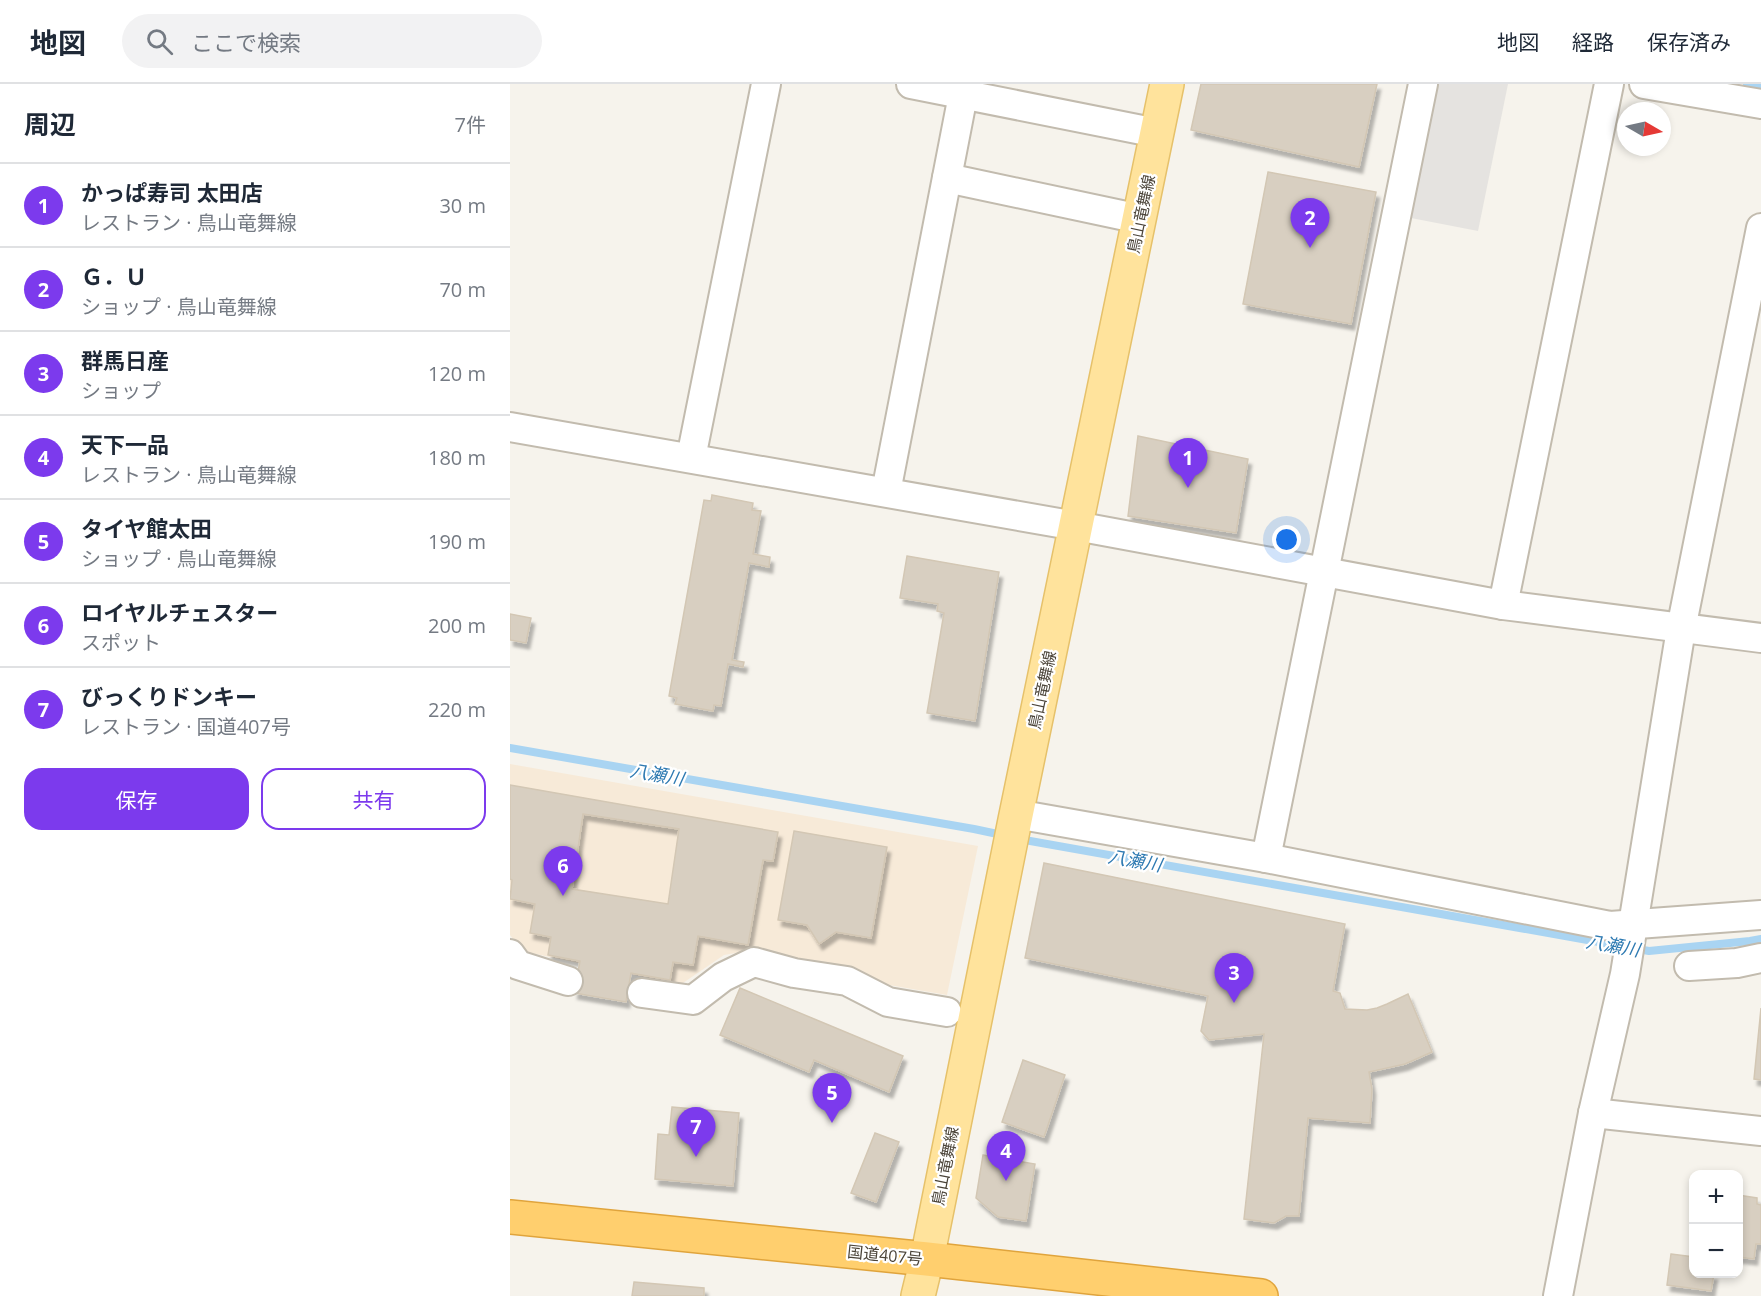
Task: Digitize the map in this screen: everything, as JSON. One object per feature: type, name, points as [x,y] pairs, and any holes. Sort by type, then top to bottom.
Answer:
[{"type":"highway","name":"国道407号","points":[[510,1217],[927,1259],[1261,1296]]},
{"type":"main road","name":"鳥山竜舞線","points":[[918,1296],[1167,84]]},
{"type":"street","points":[[691,458],[766,84]]},
{"type":"street","points":[[912,84],[1157,133]]},
{"type":"street","points":[[1266,858],[1423,84]]},
{"type":"street","points":[[1503,605],[1609,84]]},
{"type":"street","points":[[1644,84],[1761,104]]},
{"type":"street","points":[[886,492],[963,95]]},
{"type":"street","points":[[947,178],[1140,219]]},
{"type":"street","points":[[1558,1296],[1593,1113],[1625,974],[1681,629],[1761,228]]},
{"type":"street","points":[[510,427],[1076,526],[1503,605],[1761,638]]},
{"type":"street","points":[[1016,817],[1266,858],[1610,926],[1761,915]]},
{"type":"street","points":[[510,954],[518,965],[568,981]]},
{"type":"street","points":[[1689,966],[1737,963],[1761,958]]},
{"type":"street","points":[[642,993],[693,1000],[723,977],[754,962],[847,981],[888,1002],[947,1012]]},
{"type":"street","points":[[1593,1113],[1761,1131]]},
{"type":"shaded area","points":[[1438,84],[1508,84],[1478,231],[1411,218]]},
{"type":"shaded area","points":[[510,764],[978,846],[947,995],[889,985],[847,970],[758,949],[724,955],[680,985],[522,951],[510,935]]},
{"type":"building","points":[[1201,84],[1377,84],[1359,167],[1191,130]]},
{"type":"building","points":[[1268,172],[1376,192],[1351,324],[1243,304]]},
{"type":"building","points":[[1138,436],[1248,459],[1236,533],[1128,516]]},
{"type":"building","points":[[712,495],[753,503],[752,510],[761,511],[753,554],[770,557],[769,567],[749,563],[732,660],[744,662],[743,667],[728,664],[721,706],[714,705],[713,711],[675,704],[677,698],[669,696],[704,500],[711,501]]},
{"type":"building","points":[[907,556],[999,572],[975,721],[927,713],[944,613],[937,611],[938,604],[900,598]]},
{"type":"building","points":[[510,614],[531,618],[526,643],[510,640]]},
{"type":"building","points":[[510,785],[778,832],[773,861],[763,860],[748,945],[698,936],[693,965],[673,962],[670,980],[631,973],[626,1002],[574,993],[580,961],[548,955],[551,937],[530,933],[535,904],[510,899],[512,880],[510,879]],"holes":[[[583,814],[679,829],[668,904],[572,889]]]},
{"type":"building","points":[[794,831],[887,847],[871,938],[836,932],[819,944],[807,925],[778,920]]},
{"type":"building","points":[[1044,863],[1345,924],[1333,991],[1340,993],[1345,1009],[1377,1008],[1408,994],[1432,1052],[1405,1064],[1369,1072],[1372,1089],[1370,1123],[1308,1118],[1299,1216],[1286,1216],[1274,1223],[1244,1219],[1264,1034],[1209,1040],[1201,1031],[1208,996],[1025,958]]},
{"type":"building","points":[[740,988],[903,1056],[889,1092],[814,1060],[809,1072],[720,1035]]},
{"type":"building","points":[[1761,1008],[1761,1080],[1754,1079]]},
{"type":"building","points":[[1023,1060],[1065,1075],[1044,1137],[1002,1122]]},
{"type":"building","points":[[672,1107],[739,1113],[733,1186],[655,1179],[658,1134],[669,1135]]},
{"type":"building","points":[[875,1133],[899,1142],[876,1202],[851,1193]]},
{"type":"building","points":[[983,1155],[1035,1164],[1026,1221],[998,1217],[976,1198]]},
{"type":"building","points":[[1743,1196],[1757,1198],[1757,1204],[1761,1205],[1761,1244],[1756,1244],[1754,1259],[1743,1258]]},
{"type":"building","points":[[1671,1254],[1689,1256],[1689,1278],[1713,1278],[1711,1291],[1667,1285]]},
{"type":"building","points":[[634,1282],[704,1288],[704,1296],[632,1296]]},
{"type":"waterway","points":[[1747,84],[1761,87]]},
{"type":"waterway","name":"八瀬川","points":[[510,748],[1007,836]]},
{"type":"waterway","name":"八瀬川","points":[[1019,839],[1649,951],[1761,939]]},
{"type":"place","name":"Ｇ．Ｕ","points":[[1310,248]]},
{"type":"place","name":"かっぱ寿司 太田店","points":[[1188,488]]},
{"type":"place","name":"ロイヤルチェスター","points":[[563,896]]},
{"type":"place","name":"群馬日産","points":[[1234,1003]]},
{"type":"place","name":"タイヤ館太田","points":[[832,1123]]},
{"type":"place","name":"びっくりドンキー","points":[[696,1157]]},
{"type":"place","name":"天下一品","points":[[1006,1181]]}]
